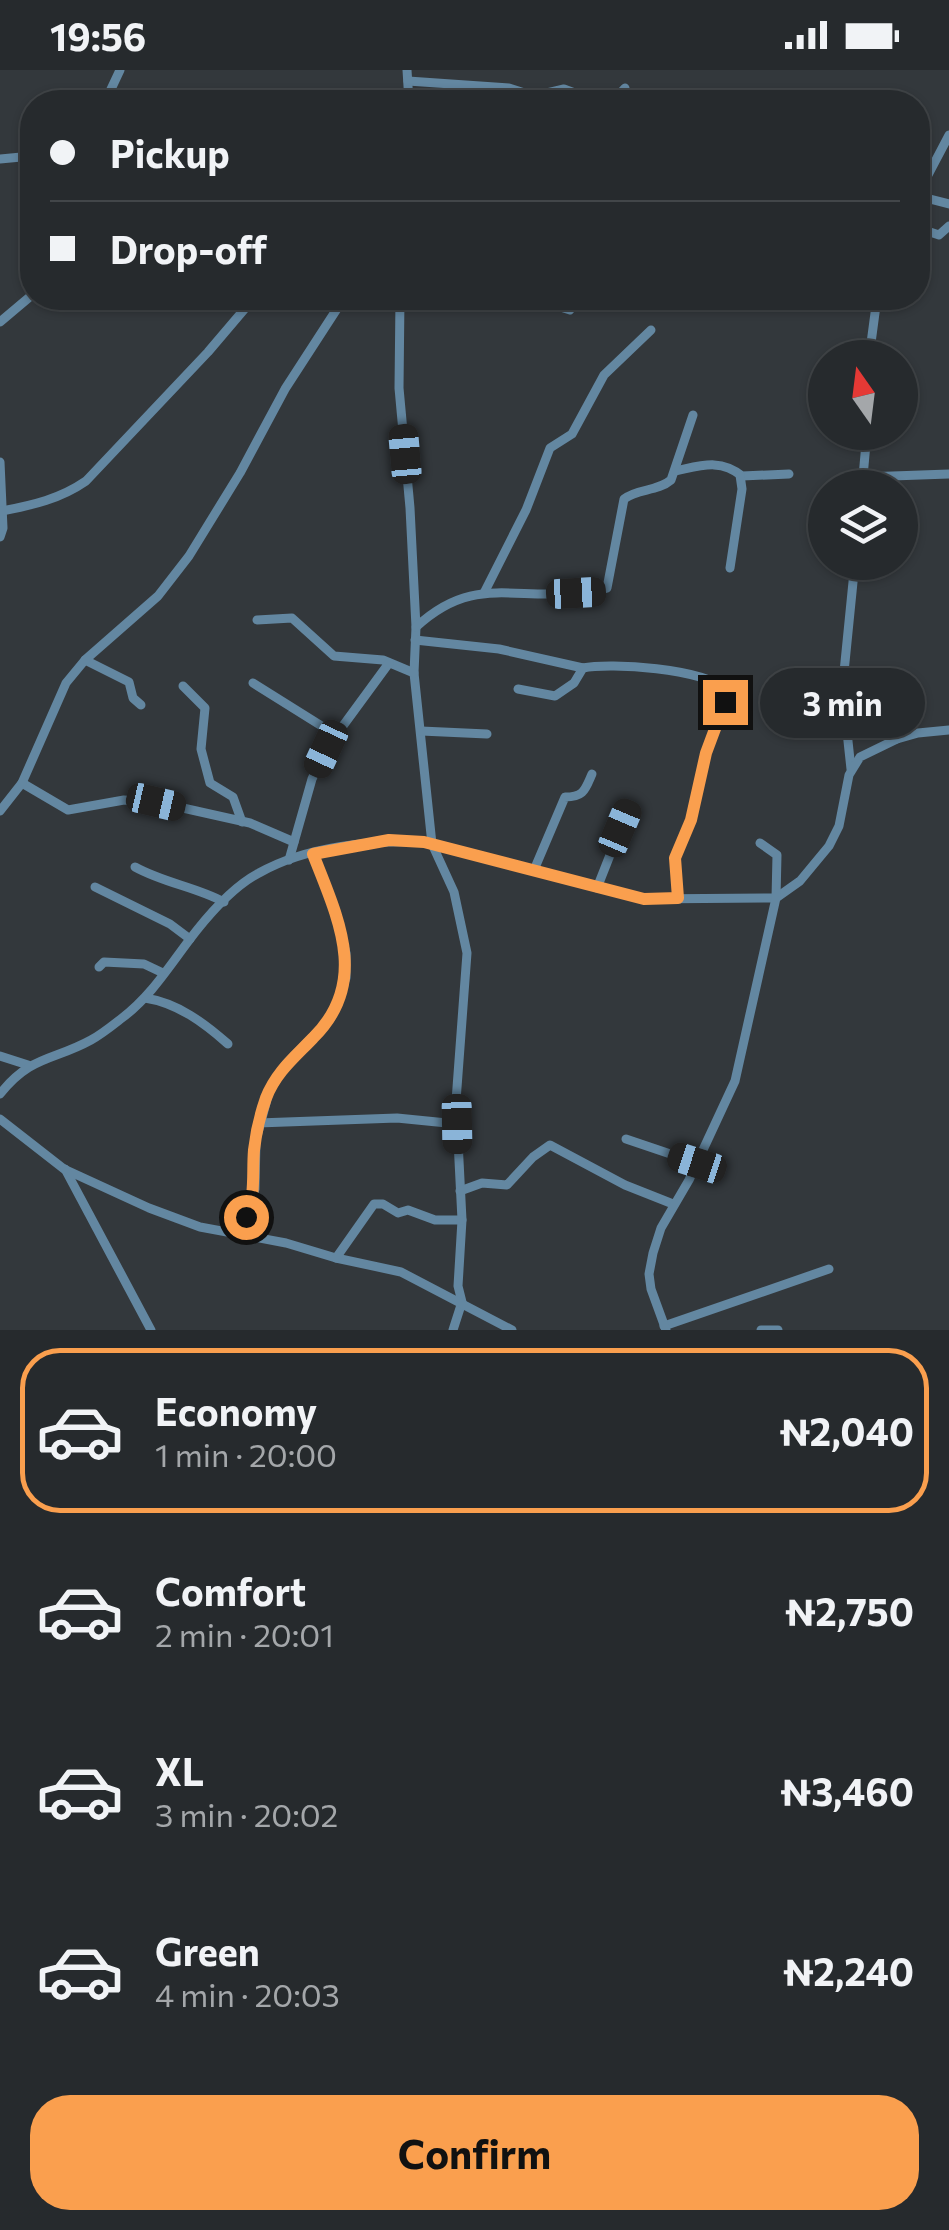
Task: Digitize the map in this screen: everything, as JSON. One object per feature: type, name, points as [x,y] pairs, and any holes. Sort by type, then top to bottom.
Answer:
[{"type":"street","points":[[407,73],[515,90]]},
{"type":"street","points":[[930,172],[949,136]]},
{"type":"street","points":[[0,322],[20,305]]},
{"type":"street","points":[[2,510],[42,503],[67,494],[86,481],[244,310]]},
{"type":"street","points":[[0,811],[22,783],[57,698],[85,660],[158,596],[189,556],[285,389],[336,310]]},
{"type":"street","points":[[400,310],[399,388],[410,508],[416,627],[414,673],[432,844],[454,892],[467,953],[457,1124],[462,1220],[458,1286],[462,1302],[453,1330]]},
{"type":"street","points":[[872,340],[876,310]]},
{"type":"street","points":[[484,593],[526,510],[550,448],[572,434],[604,376],[651,330]]},
{"type":"street","points":[[416,627],[450,600],[484,593],[555,595],[604,590],[609,585],[624,499],[629,494],[664,486],[675,471],[693,415]]},
{"type":"street","points":[[0,462],[0,537]]},
{"type":"street","points":[[675,471],[708,463],[740,475],[789,474]]},
{"type":"street","points":[[918,477],[949,474]]},
{"type":"street","points":[[730,568],[742,489],[740,475]]},
{"type":"street","points":[[0,1094],[28,1065],[90,1041],[145,998],[224,902],[256,874],[289,860],[389,840],[432,844],[644,899],[776,898],[800,882],[829,846],[839,826],[851,769],[844,672],[853,580]]},
{"type":"street","points":[[257,620],[292,618],[334,656],[389,663],[414,673]]},
{"type":"street","points":[[416,640],[498,649],[583,668],[605,664],[642,667],[706,679],[724,689],[724,708],[706,753],[691,820],[675,858],[678,898]]},
{"type":"street","points":[[85,660],[129,682],[133,698],[141,704]]},
{"type":"street","points":[[289,860],[312,778],[336,735],[389,663]]},
{"type":"street","points":[[518,689],[554,696],[574,683],[583,668]]},
{"type":"street","points":[[844,672],[874,673],[880,677],[897,739]]},
{"type":"street","points":[[254,682],[336,735]]},
{"type":"street","points":[[182,686],[205,708],[201,749],[210,783],[233,798],[242,822]]},
{"type":"street","points":[[851,769],[860,757],[897,739],[949,730]]},
{"type":"street","points":[[421,731],[488,734]]},
{"type":"street","points":[[534,870],[560,804],[565,797],[584,794],[592,774]]},
{"type":"street","points":[[22,783],[68,810],[124,800],[156,802],[268,829],[294,842]]},
{"type":"street","points":[[597,888],[630,808]]},
{"type":"street","points":[[760,842],[777,855],[776,898],[742,1058],[724,1109],[661,1228],[650,1274],[665,1328],[829,1269]]},
{"type":"street","points":[[240,1236],[255,1189],[258,1122],[268,1092],[282,1070],[331,1018],[346,978],[346,953],[336,913],[313,854]]},
{"type":"street","points":[[135,867],[224,902]]},
{"type":"street","points":[[95,887],[170,924],[190,940]]},
{"type":"street","points":[[99,968],[104,962],[135,962],[163,974]]},
{"type":"street","points":[[145,998],[186,1012],[228,1044]]},
{"type":"street","points":[[0,1056],[28,1065]]},
{"type":"street","points":[[0,1118],[64,1169],[149,1208],[200,1227],[286,1243],[402,1272],[512,1330]]},
{"type":"street","points":[[258,1122],[397,1118],[457,1124]]},
{"type":"street","points":[[626,1139],[697,1163]]},
{"type":"street","points":[[460,1190],[482,1183],[507,1186],[533,1157],[550,1145],[636,1190],[673,1204]]},
{"type":"street","points":[[64,1169],[151,1330]]},
{"type":"street","points":[[336,1258],[374,1204],[382,1204],[398,1214],[408,1210],[435,1220],[462,1220]]},
{"type":"street","points":[[761,1330],[778,1330]]},
{"type":"route","points":[[246,1217],[255,1189],[258,1122],[268,1092],[286,1064],[331,1018],[346,978],[346,953],[336,913],[313,854],[389,840],[424,842],[644,899],[678,898],[675,858],[691,820],[706,753],[725,702]]}]
